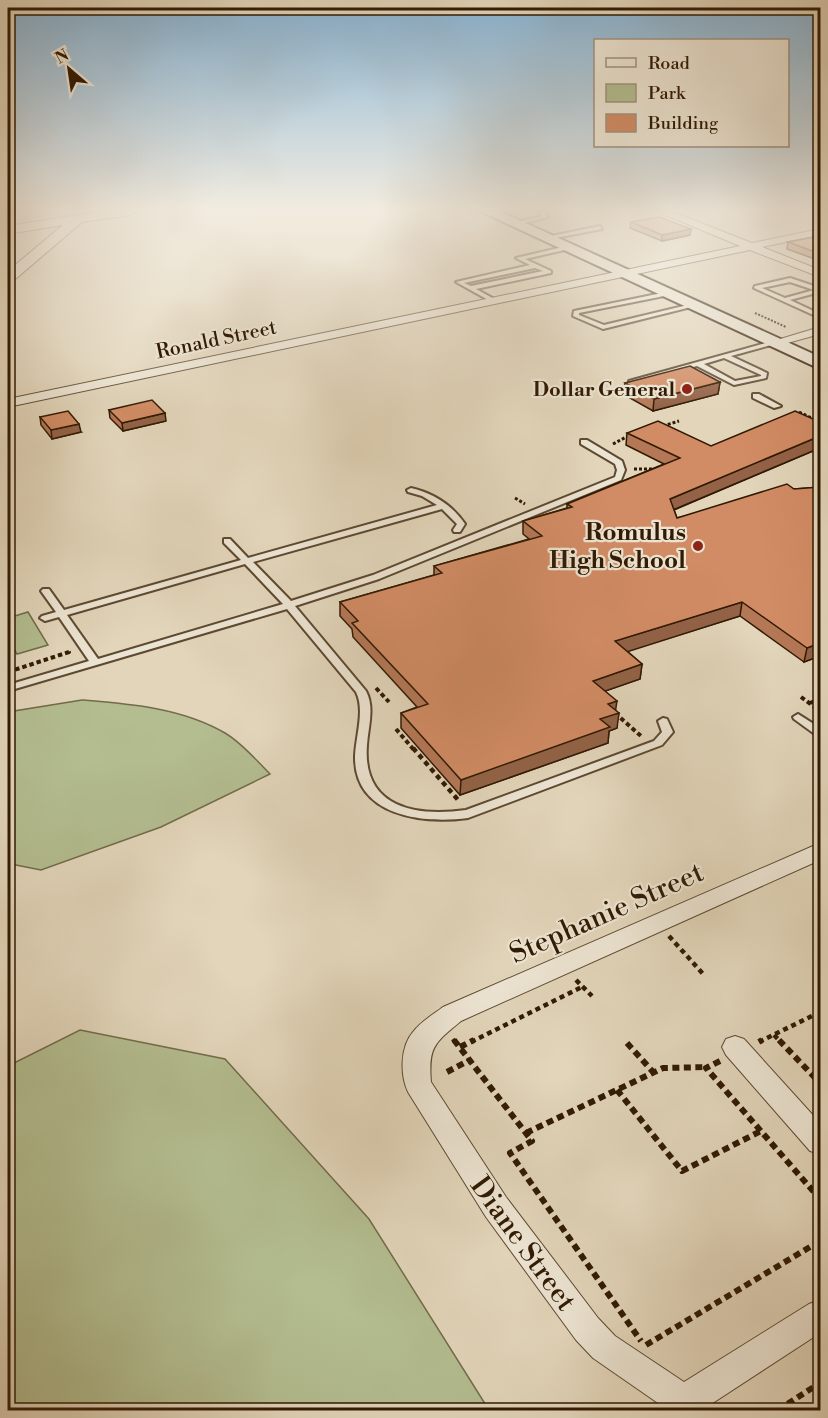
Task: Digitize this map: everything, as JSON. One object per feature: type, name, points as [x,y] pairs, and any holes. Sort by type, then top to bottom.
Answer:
[{"type":"main road","points":[[630,277],[820,364]]},
{"type":"street","name":"Ronald Street","points":[[8,403],[608,277]]},
{"type":"street","points":[[773,343],[820,331]]},
{"type":"street","name":"Stephanie Street","points":[[435,1035],[452,1014],[820,851]]},
{"type":"street","name":"Diane Street","points":[[435,1035],[416,1060],[418,1084],[496,1207],[587,1329],[604,1347],[685,1406]]},
{"type":"street","points":[[735,1047],[820,1142]]},
{"type":"street","points":[[685,1406],[820,1315]]},
{"type":"lane","points":[[482,277],[459,282],[494,301]]},
{"type":"lane","points":[[471,288],[524,277]]},
{"type":"lane","points":[[785,300],[820,290],[790,280],[757,287],[785,300],[820,316]]},
{"type":"lane","points":[[667,294],[590,308],[576,312],[576,316],[603,327],[692,306]]},
{"type":"lane","points":[[632,381],[773,343]]},
{"type":"lane","points":[[697,363],[734,382],[764,377],[765,374],[725,356]]},
{"type":"lane","points":[[756,396],[777,406]]},
{"type":"lane","points":[[8,688],[376,577],[618,478],[621,470],[619,463],[584,442]]},
{"type":"lane","points":[[411,490],[430,496],[457,518],[461,524],[457,530]]},
{"type":"lane","points":[[45,618],[442,506]]},
{"type":"lane","points":[[226,541],[289,605],[366,701],[362,769],[367,784],[380,799],[401,811],[443,819],[468,814],[658,743],[668,732],[663,721]]},
{"type":"lane","points":[[46,591],[95,662]]},
{"type":"lane","points":[[798,717],[820,733]]},
{"type":"path","points":[[755,313],[787,327]]},
{"type":"path","points":[[799,412],[820,422]]},
{"type":"path","points":[[634,469],[663,470]]},
{"type":"path","points":[[8,672],[69,652],[45,618]]},
{"type":"path","points":[[375,686],[389,702]]},
{"type":"path","points":[[801,697],[820,711]]},
{"type":"path","points":[[809,703],[820,699]]},
{"type":"path","points":[[610,708],[642,736],[631,740]]},
{"type":"path","points":[[396,729],[460,802]]},
{"type":"path","points":[[448,803],[470,798]]},
{"type":"path","points":[[656,922],[704,975]]},
{"type":"path","points":[[569,973],[592,996]]},
{"type":"path","points":[[460,1047],[582,987]]},
{"type":"path","points":[[435,1035],[460,1047],[526,1133],[532,1142],[510,1153],[645,1346],[820,1240]]},
{"type":"path","points":[[774,1035],[820,1083]]},
{"type":"path","points":[[627,1043],[654,1073]]},
{"type":"path","points":[[447,1072],[470,1060]]},
{"type":"path","points":[[526,1133],[663,1068],[707,1067],[820,1199]]},
{"type":"path","points":[[617,1090],[682,1171],[761,1131]]},
{"type":"path","points":[[778,1410],[820,1383]]},
{"type":"green space","points":[[28,612],[48,645],[17,654],[8,638],[8,618]]},
{"type":"green space","points":[[82,700],[156,709],[209,725],[237,742],[270,774],[161,827],[41,870],[11,864],[8,856],[8,712]]},
{"type":"green space","points":[[80,1030],[225,1059],[369,1219],[489,1410],[8,1410],[8,1066]]},
{"type":"building","points":[[690,366],[720,382],[654,399],[625,383]]},
{"type":"building","points":[[152,400],[165,413],[122,423],[109,410]]},
{"type":"building","points":[[68,411],[79,424],[51,430],[40,417]]},
{"type":"building","points":[[795,411],[820,422],[820,436],[670,499],[677,518],[787,484],[794,489],[820,487],[820,643],[807,648],[742,602],[615,641],[642,664],[593,681],[617,701],[608,704],[619,713],[600,719],[610,727],[461,780],[401,713],[428,704],[352,623],[358,621],[340,602],[442,573],[434,566],[542,536],[523,521],[572,507],[567,504],[680,458],[627,433],[658,421],[711,446]]},
{"type":"place","name":"Dollar General","points":[[687,389]]},
{"type":"place","name":"Romulus High School","points":[[698,546]]}]
